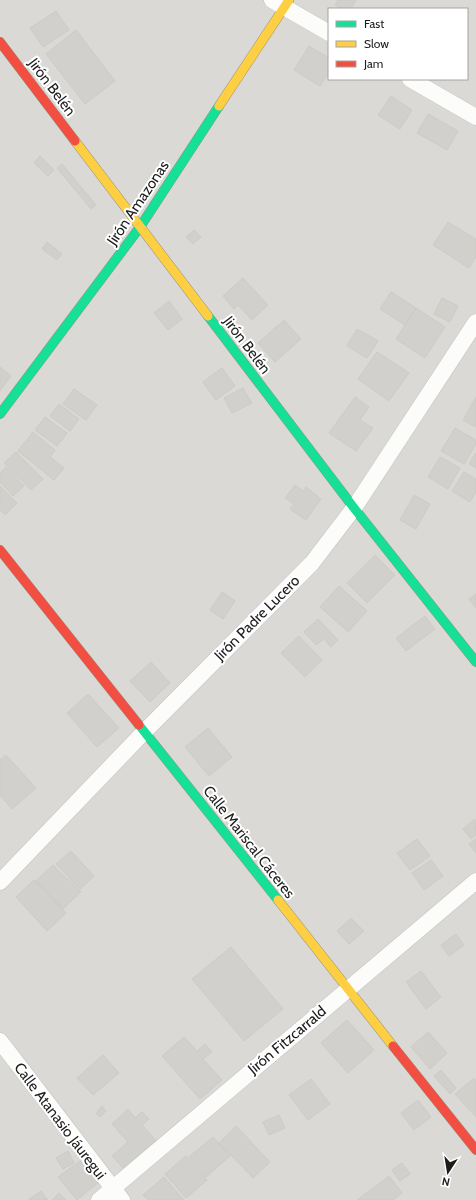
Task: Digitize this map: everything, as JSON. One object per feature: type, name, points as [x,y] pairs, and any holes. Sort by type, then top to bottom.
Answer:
[{"type":"street","points":[[282,2],[328,32]]},
{"type":"street","name":"Jirón Amazonas","points":[[0,414],[140,227],[282,2]]},
{"type":"street","name":"Jirón Belén","points":[[0,42],[354,508],[476,662]]},
{"type":"street","points":[[412,80],[476,117]]},
{"type":"street","name":"Jirón Padre Lucero","points":[[0,882],[144,732],[312,563],[354,508],[476,322]]},
{"type":"street","name":"Calle Mariscal Cáceres","points":[[0,550],[476,1150]]},
{"type":"street","name":"Jirón Fitzcarrald","points":[[99,1200],[117,1194],[347,988],[476,881]]},
{"type":"street","name":"Calle Atanasio Jáuregui","points":[[0,1042],[117,1194]]},
{"type":"shaded area","points":[[0,0],[476,0],[476,1200],[0,1200]]},
{"type":"building","points":[[338,0],[356,0],[352,8],[340,8],[335,5]]},
{"type":"building","points":[[56,11],[69,30],[43,47],[30,28]]},
{"type":"building","points":[[76,30],[115,81],[85,104],[46,54]]},
{"type":"building","points":[[309,46],[328,57],[328,74],[320,86],[294,70]]},
{"type":"building","points":[[391,96],[412,110],[400,129],[378,115]]},
{"type":"building","points":[[428,114],[458,131],[447,150],[417,133]]},
{"type":"building","points":[[40,156],[54,170],[48,176],[34,163]]},
{"type":"building","points":[[62,164],[96,205],[91,209],[57,168]]},
{"type":"building","points":[[448,222],[476,239],[476,257],[469,268],[433,245]]},
{"type":"building","points":[[194,230],[201,237],[193,244],[186,237]]},
{"type":"building","points":[[47,242],[62,254],[57,260],[42,249]]},
{"type":"building","points":[[243,278],[268,305],[252,320],[238,305],[234,309],[223,296]]},
{"type":"building","points":[[391,292],[416,308],[405,325],[380,309]]},
{"type":"building","points":[[442,298],[458,306],[450,322],[434,314]]},
{"type":"building","points":[[169,301],[182,319],[168,330],[154,313]]},
{"type":"building","points":[[416,308],[445,327],[425,358],[396,339]]},
{"type":"building","points":[[284,320],[301,339],[275,362],[258,343]]},
{"type":"building","points":[[357,329],[378,341],[367,358],[347,346]]},
{"type":"building","points":[[377,352],[409,373],[389,401],[358,379]]},
{"type":"building","points":[[0,367],[11,376],[0,391]]},
{"type":"building","points":[[222,368],[235,386],[216,400],[203,382]]},
{"type":"building","points":[[243,388],[252,403],[232,413],[224,398]]},
{"type":"building","points":[[74,389],[97,405],[86,420],[63,404]]},
{"type":"building","points":[[355,397],[369,407],[360,420],[373,428],[356,451],[329,433]]},
{"type":"building","points":[[476,397],[476,427],[463,420]]},
{"type":"building","points":[[59,404],[79,419],[70,431],[50,416]]},
{"type":"building","points":[[45,417],[67,433],[57,446],[35,430]]},
{"type":"building","points":[[455,428],[476,440],[476,444],[464,464],[441,451]]},
{"type":"building","points":[[33,432],[55,450],[50,457],[64,468],[54,480],[18,451]]},
{"type":"building","points":[[16,452],[43,479],[31,490],[4,463]]},
{"type":"building","points":[[476,454],[476,468],[469,464]]},
{"type":"building","points":[[440,457],[460,468],[448,489],[428,477]]},
{"type":"building","points":[[6,467],[24,486],[13,496],[0,482],[0,473]]},
{"type":"building","points":[[464,472],[476,479],[476,492],[470,502],[452,491]]},
{"type":"building","points":[[295,485],[303,491],[306,487],[321,499],[306,520],[290,509],[294,504],[285,498]]},
{"type":"building","points":[[0,486],[17,503],[5,515],[0,510]]},
{"type":"building","points":[[414,495],[430,504],[416,529],[400,520]]},
{"type":"building","points":[[375,555],[395,575],[367,603],[347,583]]},
{"type":"building","points":[[339,586],[367,611],[348,632],[320,607]]},
{"type":"building","points":[[222,592],[235,601],[223,619],[210,610]]},
{"type":"building","points":[[476,594],[476,608],[469,599]]},
{"type":"building","points":[[425,616],[435,629],[406,651],[396,638]]},
{"type":"building","points":[[318,619],[338,640],[331,647],[324,639],[316,645],[304,632]]},
{"type":"building","points":[[299,636],[322,660],[305,677],[281,653]]},
{"type":"building","points":[[151,662],[170,683],[150,702],[130,681]]},
{"type":"building","points":[[88,694],[119,728],[97,747],[67,713]]},
{"type":"building","points":[[208,728],[232,757],[209,776],[185,747]]},
{"type":"building","points":[[6,755],[36,788],[12,809],[0,795],[0,760]]},
{"type":"building","points":[[475,819],[476,835],[471,839],[463,829]]},
{"type":"building","points":[[417,839],[430,856],[410,870],[397,853]]},
{"type":"building","points":[[476,839],[476,853],[469,844]]},
{"type":"building","points":[[71,851],[94,876],[80,889],[56,864]]},
{"type":"building","points":[[431,860],[443,876],[424,890],[412,873]]},
{"type":"building","points":[[53,865],[81,892],[63,909],[36,881]]},
{"type":"building","points":[[34,880],[66,913],[47,931],[16,897]]},
{"type":"building","points":[[351,918],[364,931],[349,944],[337,931]]},
{"type":"building","points":[[456,934],[464,945],[449,956],[441,945]]},
{"type":"building","points":[[231,947],[283,1009],[244,1041],[192,979]]},
{"type":"building","points":[[421,971],[441,997],[426,1009],[406,982]]},
{"type":"building","points":[[347,1020],[374,1050],[348,1073],[321,1043]]},
{"type":"building","points":[[428,1032],[447,1053],[430,1069],[411,1047]]},
{"type":"building","points":[[184,1037],[197,1051],[205,1044],[212,1052],[203,1059],[222,1080],[200,1099],[162,1056]]},
{"type":"building","points":[[103,1055],[119,1073],[93,1095],[77,1078]]},
{"type":"building","points":[[441,1070],[456,1088],[450,1094],[434,1076]]},
{"type":"building","points":[[474,1078],[476,1081],[476,1117],[455,1094]]},
{"type":"building","points":[[311,1079],[330,1104],[308,1120],[289,1095]]},
{"type":"building","points":[[418,1100],[431,1117],[414,1130],[401,1113]]},
{"type":"building","points":[[102,1106],[106,1111],[100,1117],[96,1113]]},
{"type":"building","points":[[128,1109],[135,1118],[142,1112],[149,1119],[142,1125],[159,1144],[127,1172],[112,1156],[128,1142],[112,1124]]},
{"type":"building","points":[[279,1115],[285,1128],[269,1135],[263,1122]]},
{"type":"building","points":[[236,1126],[270,1162],[253,1178],[219,1143]]},
{"type":"building","points":[[213,1137],[230,1156],[206,1177],[189,1157]]},
{"type":"building","points":[[68,1151],[74,1163],[63,1169],[56,1158]]},
{"type":"building","points":[[186,1156],[207,1180],[186,1198],[165,1174]]},
{"type":"building","points":[[80,1161],[98,1183],[77,1200],[58,1177]]},
{"type":"building","points":[[402,1163],[410,1174],[400,1181],[392,1170]]},
{"type":"building","points":[[389,1176],[402,1193],[393,1200],[357,1200]]},
{"type":"building","points":[[164,1177],[184,1200],[148,1200],[143,1195]]},
{"type":"building","points":[[41,1191],[48,1200],[28,1200]]},
{"type":"building","points":[[59,1193],[66,1200],[52,1200]]},
{"type":"traffic: fast","points":[[0,414],[140,227],[219,106]]},
{"type":"traffic: fast","points":[[208,316],[354,508],[476,662]]},
{"type":"traffic: fast","points":[[139,725],[278,900]]},
{"type":"traffic: slow","points":[[219,106],[289,0]]},
{"type":"traffic: slow","points":[[75,141],[208,316]]},
{"type":"traffic: slow","points":[[278,900],[393,1046]]},
{"type":"traffic: jam","points":[[0,42],[75,141]]},
{"type":"traffic: jam","points":[[0,550],[139,725]]},
{"type":"traffic: jam","points":[[393,1046],[476,1150]]}]
